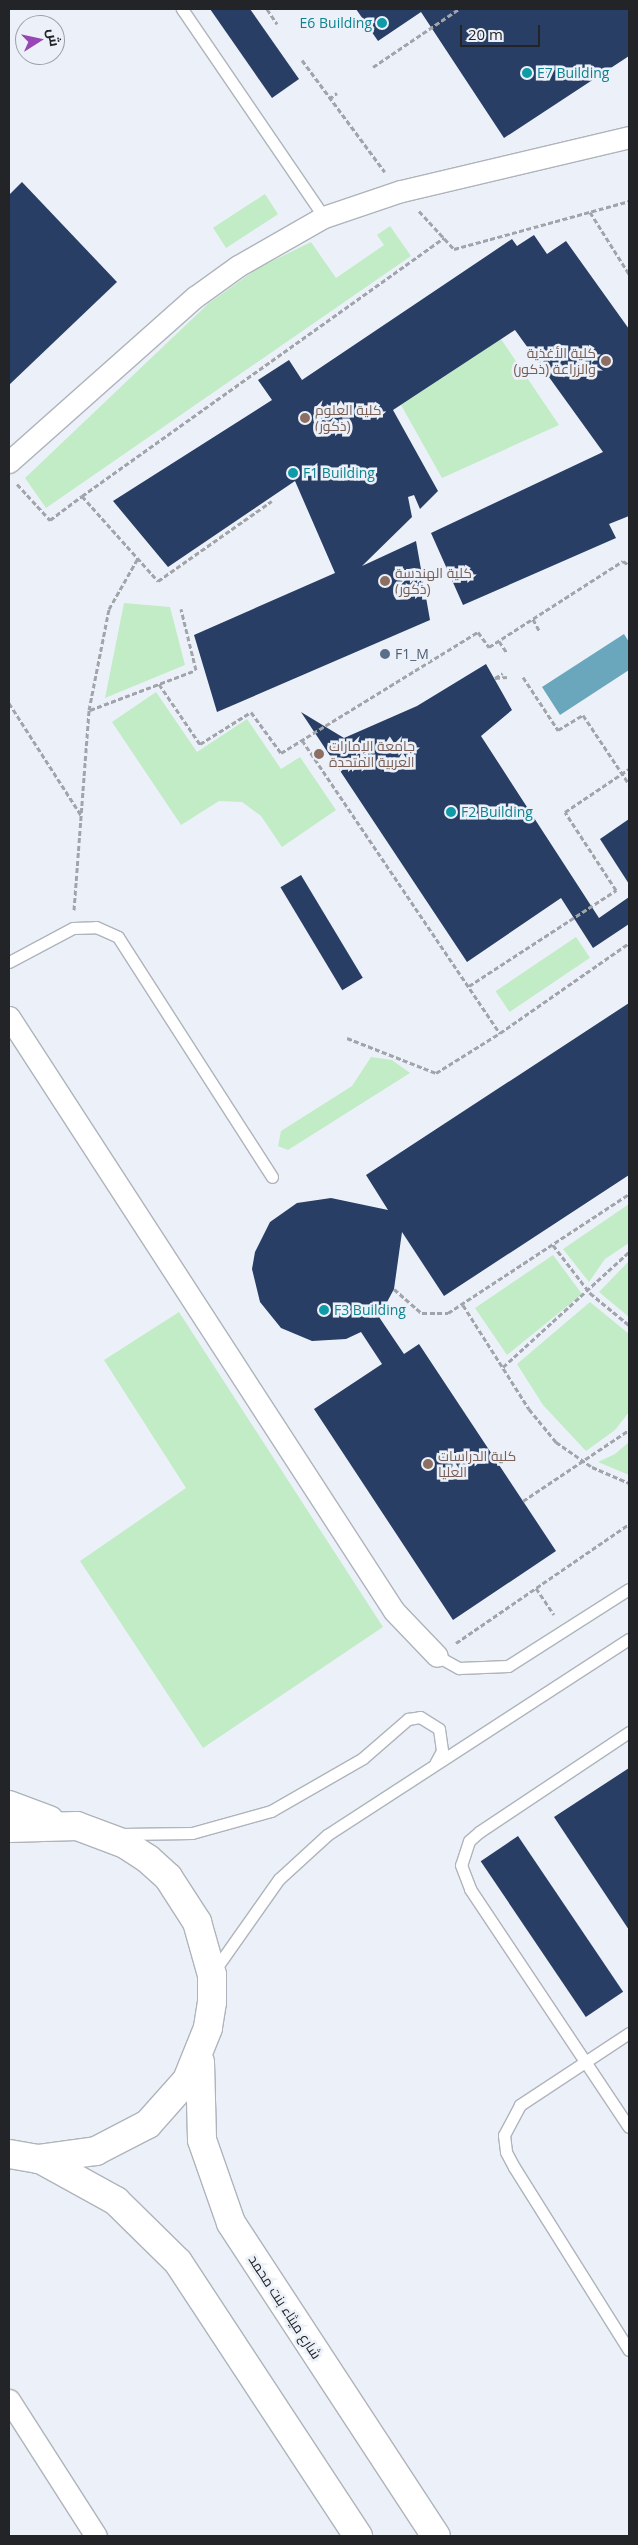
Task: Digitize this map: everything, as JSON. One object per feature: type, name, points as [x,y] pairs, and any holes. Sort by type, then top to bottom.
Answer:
[{"type":"main road","points":[[9,1805],[88,1829],[148,1859],[168,1877],[197,1922],[212,1975],[208,2028],[200,2054],[170,2103],[132,2134],[96,2151],[38,2159],[9,2154]]},
{"type":"main road","points":[[9,1828],[48,1823],[88,1829]]},
{"type":"main road","name":"شارع ميثاء بنت محمد","points":[[200,2054],[197,2097],[202,2140],[230,2223],[436,2536]]},
{"type":"main road","points":[[38,2159],[116,2201],[178,2262],[358,2536]]},
{"type":"street","points":[[12,472],[195,297],[238,266],[324,217],[400,191],[629,136]]},
{"type":"street","points":[[9,1018],[394,1611],[437,1656]]},
{"type":"street","points":[[9,2400],[96,2536]]},
{"type":"lane","points":[[182,9],[324,217]]},
{"type":"lane","points":[[9,962],[73,928],[108,930],[125,946],[272,1177]]},
{"type":"lane","points":[[437,1656],[459,1668],[508,1666],[629,1589]]},
{"type":"lane","points":[[212,1975],[258,1905],[302,1856],[436,1762],[629,1639]]},
{"type":"lane","points":[[88,1829],[164,1836],[246,1821],[296,1799],[363,1758],[408,1719],[420,1717],[439,1729],[442,1752],[436,1762]]},
{"type":"lane","points":[[629,1732],[479,1832],[469,1841],[460,1865],[467,1884],[629,2127]]},
{"type":"lane","points":[[629,2033],[520,2105],[509,2119],[506,2152],[629,2350]]},
{"type":"path","points":[[267,9],[277,24]]},
{"type":"path","points":[[373,67],[459,9]]},
{"type":"path","points":[[329,99],[337,93]]},
{"type":"path","points":[[590,212],[629,274]]},
{"type":"path","points":[[12,472],[50,520],[444,238]]},
{"type":"path","points":[[82,496],[158,581],[272,501]]},
{"type":"path","points":[[73,928],[89,710],[109,609],[138,558]]},
{"type":"path","points":[[159,684],[200,744],[251,712],[281,753],[478,632],[489,647],[623,562],[629,565]]},
{"type":"path","points":[[89,710],[196,670],[181,609]]},
{"type":"path","points":[[533,619],[540,632]]},
{"type":"path","points":[[499,641],[507,653]]},
{"type":"path","points":[[503,673],[496,678],[507,677]]},
{"type":"path","points":[[523,677],[558,730],[583,715],[629,784]]},
{"type":"path","points":[[9,703],[81,816]]},
{"type":"path","points":[[302,740],[500,1032]]},
{"type":"path","points":[[469,986],[616,890],[565,812],[629,769]]},
{"type":"path","points":[[347,1038],[436,1073],[500,1032],[629,943]]},
{"type":"path","points":[[394,1289],[422,1313],[440,1315],[463,1305],[629,1194]]},
{"type":"path","points":[[552,1245],[590,1293],[629,1325]]},
{"type":"path","points":[[502,1367],[590,1293],[612,1264],[629,1252]]},
{"type":"path","points":[[463,1305],[542,1426],[584,1462],[629,1483]]},
{"type":"path","points":[[523,1501],[584,1462],[629,1430]]},
{"type":"path","points":[[437,1656],[629,1524]]},
{"type":"path","points":[[536,1588],[554,1616],[574,1603],[584,1619]]},
{"type":"green space","points":[[265,194],[278,214],[226,248],[213,228]]},
{"type":"green space","points":[[390,226],[411,256],[46,508],[25,478],[209,303],[258,268],[311,242],[336,278],[384,245],[377,235]]},
{"type":"green space","points":[[501,339],[559,425],[442,478],[401,405]]},
{"type":"green space","points":[[124,603],[170,607],[185,665],[105,698]]},
{"type":"green space","points":[[156,692],[197,752],[247,719],[281,769],[300,757],[336,810],[282,847],[261,816],[242,802],[219,801],[181,825],[112,722]]},
{"type":"green space","points":[[576,937],[590,958],[510,1012],[496,991]]},
{"type":"green space","points":[[371,1057],[392,1060],[410,1073],[288,1150],[278,1146],[281,1131],[352,1086]]},
{"type":"green space","points":[[629,1204],[629,1243],[605,1259],[589,1282],[563,1249]]},
{"type":"green space","points":[[553,1255],[582,1294],[507,1355],[475,1308]]},
{"type":"green space","points":[[629,1261],[629,1317],[599,1292]]},
{"type":"green space","points":[[590,1302],[629,1334],[629,1412],[615,1430],[586,1451],[543,1405],[517,1364]]},
{"type":"green space","points":[[179,1312],[383,1627],[203,1748],[80,1561],[186,1488],[104,1360]]},
{"type":"green space","points":[[629,1442],[629,1475],[598,1462],[615,1454]]},
{"type":"water","points":[[624,634],[629,642],[629,670],[560,715],[542,687]]},
{"type":"building","points":[[210,9],[250,9],[299,79],[272,98]]},
{"type":"building","name":"E7 Building","points":[[356,9],[629,9],[629,56],[504,138],[421,12],[378,41]]},
{"type":"building","points":[[22,182],[117,282],[9,385],[9,195]]},
{"type":"building","name":"F1 Building","points":[[534,235],[547,254],[566,241],[629,329],[629,516],[609,524],[616,538],[463,605],[431,533],[603,452],[515,330],[393,410],[438,491],[420,509],[414,495],[408,497],[412,517],[362,566],[416,541],[430,620],[217,712],[194,635],[335,573],[295,481],[168,567],[113,501],[272,400],[258,380],[289,360],[302,380],[512,239],[517,246]]},
{"type":"building","name":"F2 Building","points":[[486,664],[512,710],[481,736],[599,918],[629,897],[629,924],[593,948],[561,898],[467,962],[301,712],[344,738],[417,706]]},
{"type":"building","points":[[629,819],[629,884],[600,839]]},
{"type":"building","points":[[301,875],[363,978],[342,990],[280,887]]},
{"type":"building","name":"F3 Building","points":[[629,1003],[629,1175],[444,1296],[402,1232],[394,1289],[379,1317],[404,1354],[419,1344],[556,1551],[453,1620],[314,1409],[382,1364],[361,1332],[346,1339],[312,1341],[281,1328],[260,1302],[252,1269],[255,1252],[270,1222],[297,1203],[331,1198],[388,1210],[366,1175]]},
{"type":"building","points":[[629,1768],[629,1930],[554,1817]]},
{"type":"building","points":[[518,1836],[623,1992],[586,2017],[481,1861]]},
{"type":"place","name":"E6 Building","points":[[382,23]]},
{"type":"place","name":"E7 Building","points":[[527,73]]},
{"type":"place","name":"كلية الأغذية والزراعة (ذكور)","points":[[606,361]]},
{"type":"place","name":"كلية العلوم (ذكور)","points":[[305,418]]},
{"type":"place","name":"F1 Building","points":[[293,473]]},
{"type":"place","name":"كلية الهندسة (ذكور)","points":[[385,581]]},
{"type":"place","name":"F1_M","points":[[385,654]]},
{"type":"place","name":"جامعة الإمارات العربية المتحدة","points":[[319,754]]},
{"type":"place","name":"F2 Building","points":[[451,812]]},
{"type":"place","name":"F3 Building","points":[[324,1310]]},
{"type":"place","name":"كلية الدراسات العليا","points":[[428,1464]]}]
